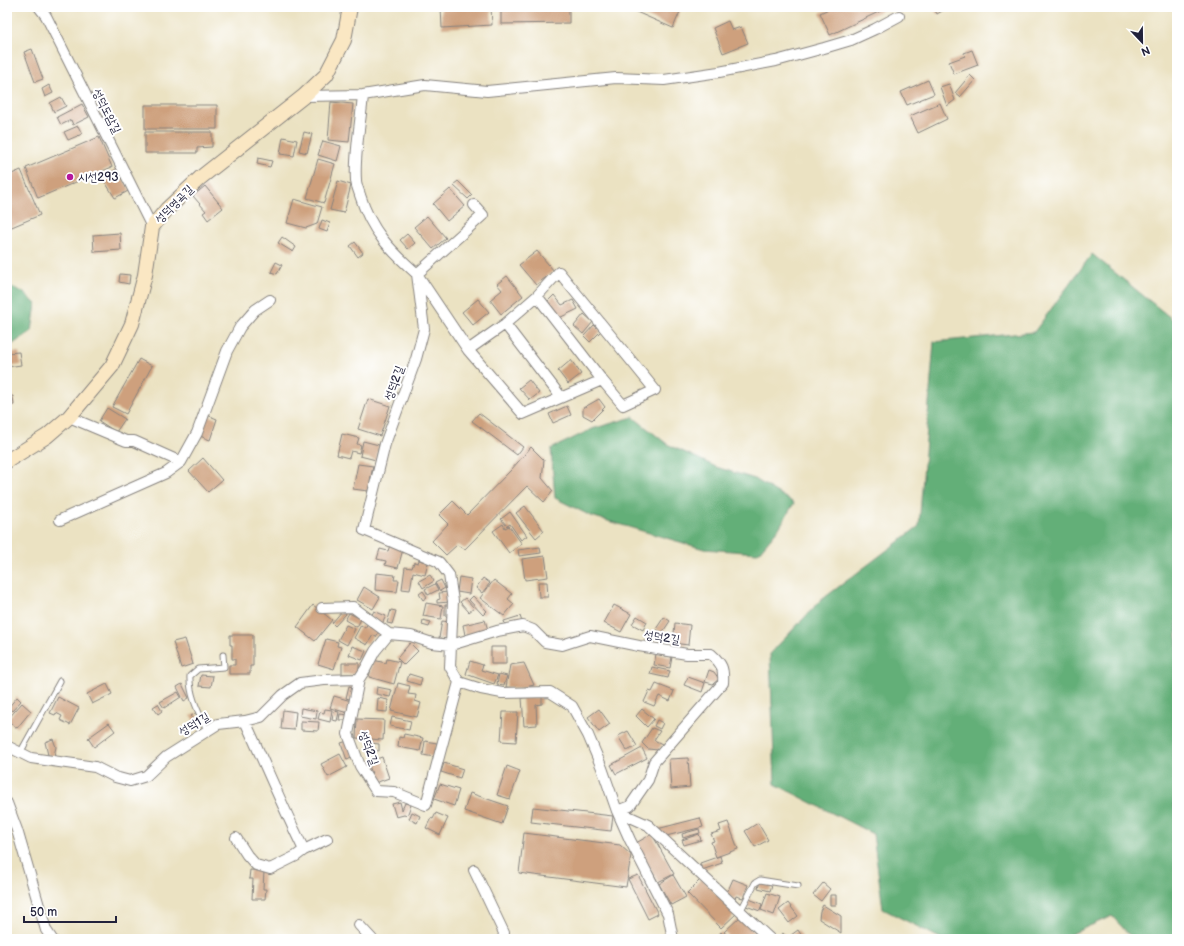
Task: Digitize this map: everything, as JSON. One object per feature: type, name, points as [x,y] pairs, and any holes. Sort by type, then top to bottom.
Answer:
[{"type":"main road","name":"성덕영곡길","points":[[7,461],[47,436],[69,417],[112,366],[132,324],[145,275],[152,227],[167,209],[200,178],[304,96],[326,75],[344,40],[350,7]]},
{"type":"street","name":"성덕도암길","points":[[39,7],[46,16],[152,227]]},
{"type":"street","points":[[304,96],[364,94],[425,85],[487,91],[616,78],[664,80],[719,72],[776,61],[824,48],[857,37],[899,16]]},
{"type":"street","points":[[364,94],[357,157],[356,182],[364,207],[378,234],[400,259],[417,274],[468,350],[523,414],[602,380]]},
{"type":"street","points":[[417,274],[483,215],[474,205]]},
{"type":"street","points":[[468,350],[505,324],[537,296],[559,272],[655,390],[623,405],[537,296]]},
{"type":"street","name":"성덕2길","points":[[417,274],[424,329],[416,360],[385,444],[364,530],[439,562],[449,575],[453,601],[451,644],[450,667],[459,682],[426,805],[394,792],[376,791],[360,766],[348,734],[359,679],[375,650],[389,634],[411,636],[432,643],[451,644],[498,631],[523,626],[533,630],[545,642],[562,645],[590,636],[688,654],[711,654],[719,661],[724,670],[723,683],[654,762],[648,780],[630,806],[617,811]]},
{"type":"street","points":[[60,520],[166,473],[181,462],[197,433],[227,351],[240,327],[255,310],[270,300]]},
{"type":"street","points":[[505,324],[561,397]]},
{"type":"street","points":[[69,417],[126,440],[134,441],[181,462]]},
{"type":"street","points":[[322,608],[353,607],[389,634]]},
{"type":"street","name":"성덕1길","points":[[7,746],[31,758],[96,767],[115,777],[130,781],[146,776],[166,757],[218,724],[245,721],[261,717],[283,694],[300,683],[324,680],[359,679]]},
{"type":"street","points":[[459,682],[481,689],[502,693],[550,692],[572,706],[588,735],[602,768],[617,811],[630,840],[668,914],[673,939]]},
{"type":"street","points":[[245,721],[284,810],[304,850]]},
{"type":"street","points":[[7,803],[17,830],[46,930],[52,939]]},
{"type":"street","points":[[617,811],[648,825],[770,939]]},
{"type":"street","points":[[236,838],[256,865],[270,869],[327,839]]},
{"type":"street","points":[[474,870],[504,933],[503,939]]},
{"type":"street","points":[[359,925],[372,939]]},
{"type":"lane","points":[[207,730],[196,708],[189,684],[190,676],[198,669],[224,667],[223,655]]},
{"type":"lane","points":[[20,753],[60,681]]},
{"type":"lane","points":[[740,912],[756,882],[760,880],[798,886]]},
{"type":"green space","points":[[1092,254],[1177,323],[1177,798],[1173,805],[1177,813],[1177,939],[1133,939],[1112,916],[1060,939],[942,939],[883,909],[873,834],[775,784],[770,654],[820,601],[919,526],[934,342],[1034,332]]},
{"type":"green space","points":[[7,285],[23,292],[36,304],[32,331],[7,348]]},
{"type":"green space","points":[[633,417],[667,444],[716,467],[755,479],[794,503],[779,528],[758,553],[704,549],[591,516],[555,498],[551,449],[592,429]]},
{"type":"building","points":[[441,7],[491,7],[492,25],[442,28]]},
{"type":"building","points":[[501,7],[569,7],[569,23],[501,24]]},
{"type":"building","points":[[625,7],[682,7],[673,28]]},
{"type":"building","points":[[833,7],[889,7],[830,35],[820,13]]},
{"type":"building","points":[[933,7],[949,7],[937,14]]},
{"type":"building","points":[[728,21],[732,30],[741,27],[748,43],[723,53],[713,28]]},
{"type":"building","points":[[32,49],[43,79],[35,82],[24,52]]},
{"type":"building","points":[[972,50],[978,65],[954,74],[949,62],[965,56],[964,53]]},
{"type":"building","points":[[970,75],[975,80],[960,97],[955,93]]},
{"type":"building","points":[[928,80],[934,94],[907,105],[901,92]]},
{"type":"building","points":[[949,84],[955,100],[947,106],[940,87]]},
{"type":"building","points":[[49,85],[53,93],[45,97],[42,89]]},
{"type":"building","points":[[61,97],[66,106],[54,112],[50,103]]},
{"type":"building","points":[[331,102],[353,104],[349,142],[328,140]]},
{"type":"building","points":[[940,103],[947,119],[918,133],[910,116]]},
{"type":"building","points":[[82,104],[89,117],[73,125],[71,120],[61,125],[57,117]]},
{"type":"building","points":[[145,105],[217,105],[217,129],[145,129]]},
{"type":"building","points":[[78,126],[82,134],[68,140],[64,132]]},
{"type":"building","points":[[145,132],[212,132],[212,147],[197,148],[197,153],[145,153]]},
{"type":"building","points":[[304,132],[312,134],[307,153],[299,151]]},
{"type":"building","points":[[99,137],[112,167],[38,198],[26,168]]},
{"type":"building","points":[[283,137],[297,140],[294,156],[280,154]]},
{"type":"building","points":[[323,141],[341,146],[337,161],[318,155]]},
{"type":"building","points":[[258,158],[272,161],[270,167],[257,164]]},
{"type":"building","points":[[318,159],[335,164],[324,203],[307,198]]},
{"type":"building","points":[[117,169],[130,190],[115,198],[102,177]]},
{"type":"building","points":[[21,170],[40,215],[7,229],[7,176]]},
{"type":"building","points":[[338,181],[351,185],[344,213],[330,210]]},
{"type":"building","points":[[458,181],[472,195],[468,199],[453,185]]},
{"type":"building","points":[[205,186],[223,208],[208,220],[203,213],[206,211],[193,196]]},
{"type":"building","points":[[450,189],[465,206],[447,221],[433,204]]},
{"type":"building","points":[[294,199],[322,207],[317,224],[306,228],[287,223]]},
{"type":"building","points":[[427,216],[446,238],[433,249],[414,227]]},
{"type":"building","points":[[322,220],[330,223],[327,232],[319,229]]},
{"type":"building","points":[[120,233],[121,250],[94,252],[93,235]]},
{"type":"building","points":[[407,234],[415,243],[408,249],[400,240]]},
{"type":"building","points":[[282,237],[296,247],[293,252],[278,243]]},
{"type":"building","points":[[355,242],[363,253],[358,257],[350,246]]},
{"type":"building","points":[[537,251],[554,271],[536,285],[519,265]]},
{"type":"building","points":[[276,262],[282,265],[277,274],[271,272]]},
{"type":"building","points":[[120,274],[130,275],[129,284],[119,282]]},
{"type":"building","points":[[507,276],[523,296],[501,314],[490,300],[502,290],[497,284]]},
{"type":"building","points":[[554,295],[562,305],[573,300],[578,309],[559,318],[546,303]]},
{"type":"building","points":[[478,299],[489,312],[473,325],[462,312]]},
{"type":"building","points":[[584,314],[593,322],[583,334],[574,326]]},
{"type":"building","points":[[594,325],[601,331],[590,342],[584,336]]},
{"type":"building","points":[[19,352],[21,365],[7,367],[7,353]]},
{"type":"building","points":[[139,359],[152,366],[126,414],[112,407]]},
{"type":"building","points":[[571,360],[581,374],[568,384],[558,371]]},
{"type":"building","points":[[529,380],[539,393],[530,400],[519,388]]},
{"type":"building","points":[[13,396],[14,405],[8,406],[7,397]]},
{"type":"building","points":[[368,399],[390,406],[380,436],[358,429]]},
{"type":"building","points":[[599,399],[605,407],[592,420],[583,415],[583,408]]},
{"type":"building","points":[[567,406],[571,415],[553,423],[549,414]]},
{"type":"building","points":[[107,408],[125,419],[116,432],[99,421]]},
{"type":"building","points":[[479,413],[523,447],[517,455],[472,421]]},
{"type":"building","points":[[207,415],[217,419],[210,440],[200,436]]},
{"type":"building","points":[[342,434],[359,438],[357,444],[361,445],[359,453],[351,451],[349,458],[337,455]]},
{"type":"building","points":[[363,441],[379,445],[376,460],[360,456]]},
{"type":"building","points":[[531,447],[544,460],[542,478],[553,491],[544,502],[527,486],[465,549],[457,545],[446,555],[432,541],[448,524],[439,515],[453,501],[467,515]]},
{"type":"building","points":[[203,458],[222,480],[208,492],[189,471]]},
{"type":"building","points":[[358,464],[373,466],[368,491],[353,489]]},
{"type":"building","points":[[525,506],[544,531],[536,538],[516,513]]},
{"type":"building","points":[[510,512],[527,536],[521,540],[510,524],[507,526],[501,519]]},
{"type":"building","points":[[503,524],[505,528],[509,526],[522,544],[509,553],[493,531]]},
{"type":"building","points":[[390,545],[403,549],[398,568],[385,565],[386,561],[377,559],[380,549],[388,551]]},
{"type":"building","points":[[540,547],[541,553],[519,556],[518,550]]},
{"type":"building","points":[[545,556],[548,577],[525,580],[522,559]]},
{"type":"building","points":[[419,560],[428,563],[425,575],[413,572],[410,590],[402,589],[405,567],[412,568],[414,562],[418,563]]},
{"type":"building","points":[[376,573],[395,575],[394,580],[399,580],[397,592],[375,590]]},
{"type":"building","points":[[430,575],[434,581],[423,588],[419,581]]},
{"type":"building","points":[[459,577],[471,579],[469,594],[457,592]]},
{"type":"building","points":[[483,578],[490,583],[482,593],[476,588]]},
{"type":"building","points":[[441,580],[445,588],[440,591],[435,583]]},
{"type":"building","points":[[494,580],[512,594],[508,599],[514,604],[504,616],[480,598]]},
{"type":"building","points":[[538,582],[547,582],[548,597],[539,597]]},
{"type":"building","points":[[435,584],[438,590],[428,595],[425,589]]},
{"type":"building","points":[[364,587],[380,597],[373,609],[357,600]]},
{"type":"building","points":[[423,591],[427,597],[423,600],[419,594]]},
{"type":"building","points":[[448,592],[450,602],[437,603],[437,600],[440,599],[439,593]]},
{"type":"building","points":[[473,596],[487,611],[483,615],[469,600]]},
{"type":"building","points":[[465,598],[474,608],[469,612],[460,602]]},
{"type":"building","points":[[426,603],[443,606],[441,619],[423,616]]},
{"type":"building","points":[[313,605],[332,620],[315,641],[297,627]]},
{"type":"building","points":[[445,605],[450,605],[450,617],[445,616]]},
{"type":"building","points":[[614,605],[631,614],[621,632],[604,623]]},
{"type":"building","points":[[343,610],[346,614],[335,626],[332,623]]},
{"type":"building","points":[[391,610],[396,611],[392,624],[387,623]]},
{"type":"building","points":[[374,611],[386,616],[382,624],[370,618]]},
{"type":"building","points":[[349,613],[361,619],[357,627],[345,620]]},
{"type":"building","points":[[520,616],[522,622],[506,627],[504,621]]},
{"type":"building","points":[[637,616],[647,622],[643,630],[632,624]]},
{"type":"building","points":[[664,617],[670,621],[662,633],[656,629]]},
{"type":"building","points":[[423,620],[431,622],[429,627],[422,625]]},
{"type":"building","points":[[485,620],[488,630],[465,635],[463,625]]},
{"type":"building","points":[[442,621],[450,622],[447,639],[439,638]]},
{"type":"building","points":[[368,623],[380,630],[376,637],[373,635],[367,645],[354,638],[361,625],[365,628]]},
{"type":"building","points":[[675,623],[690,625],[688,645],[673,643]]},
{"type":"building","points":[[346,625],[355,629],[347,645],[338,640]]},
{"type":"building","points":[[230,635],[253,635],[253,666],[250,666],[250,674],[229,674],[229,665],[235,665],[235,659],[232,659]]},
{"type":"building","points":[[185,639],[193,664],[181,668],[173,642]]},
{"type":"building","points":[[326,639],[338,642],[337,646],[341,647],[334,669],[318,664]]},
{"type":"building","points":[[410,643],[418,651],[404,665],[397,658]]},
{"type":"building","points":[[352,646],[366,651],[362,660],[349,655]]},
{"type":"building","points":[[491,647],[506,647],[506,664],[491,664]]},
{"type":"building","points":[[656,654],[672,657],[670,668],[654,665]]},
{"type":"building","points":[[387,659],[400,662],[394,684],[369,677],[373,660],[386,663]]},
{"type":"building","points":[[470,661],[483,665],[481,670],[498,675],[494,684],[466,674]]},
{"type":"building","points":[[342,663],[359,663],[359,674],[342,674]]},
{"type":"building","points":[[524,663],[534,685],[521,688],[506,687],[510,665]]},
{"type":"building","points":[[652,667],[670,671],[668,678],[650,674]]},
{"type":"building","points":[[709,670],[714,672],[719,679],[713,684],[705,682]]},
{"type":"building","points":[[409,674],[422,678],[420,685],[407,681]]},
{"type":"building","points":[[499,674],[507,676],[504,685],[497,684]]},
{"type":"building","points":[[201,675],[213,676],[211,687],[199,686]]},
{"type":"building","points":[[688,677],[705,683],[702,692],[684,685]]},
{"type":"building","points":[[398,683],[410,686],[408,694],[416,695],[415,701],[421,703],[417,717],[391,711]]},
{"type":"building","points":[[107,684],[112,694],[92,704],[87,694]]},
{"type":"building","points":[[182,684],[189,698],[184,701],[177,687]]},
{"type":"building","points":[[656,684],[674,691],[670,701],[659,696],[654,706],[644,702],[649,691],[652,692]]},
{"type":"building","points":[[349,686],[355,688],[352,700],[346,698]]},
{"type":"building","points":[[377,687],[392,690],[390,697],[376,694]]},
{"type":"building","points":[[178,692],[181,697],[164,708],[160,702]]},
{"type":"building","points":[[334,696],[351,701],[348,713],[330,708]]},
{"type":"building","points":[[17,697],[21,701],[12,711],[8,708]]},
{"type":"building","points":[[58,697],[79,708],[70,725],[60,720],[62,716],[56,713],[55,715],[50,713]]},
{"type":"building","points":[[542,697],[542,704],[536,705],[537,725],[524,726],[522,698]]},
{"type":"building","points":[[378,698],[388,700],[387,712],[377,711]]},
{"type":"building","points":[[22,703],[31,711],[17,728],[7,720]]},
{"type":"building","points":[[158,704],[162,711],[158,714],[153,707]]},
{"type":"building","points":[[301,708],[317,711],[316,719],[300,716]]},
{"type":"building","points":[[325,709],[332,710],[330,722],[318,719],[320,712],[324,713]]},
{"type":"building","points":[[599,709],[610,724],[599,732],[588,717]]},
{"type":"building","points":[[642,709],[654,719],[647,727],[636,716]]},
{"type":"building","points":[[283,710],[296,712],[294,730],[281,729]]},
{"type":"building","points":[[334,711],[339,712],[337,721],[332,720]]},
{"type":"building","points":[[503,712],[518,712],[516,742],[501,741]]},
{"type":"building","points":[[196,713],[201,724],[193,728],[191,723],[194,721],[191,716]]},
{"type":"building","points":[[340,714],[349,715],[347,720],[339,720]]},
{"type":"building","points":[[392,717],[411,721],[409,730],[390,726]]},
{"type":"building","points":[[357,719],[384,720],[383,740],[356,738]]},
{"type":"building","points":[[657,720],[663,723],[660,729],[654,726]]},
{"type":"building","points":[[301,721],[319,722],[318,731],[301,730]]},
{"type":"building","points":[[109,723],[115,731],[94,747],[88,738]]},
{"type":"building","points":[[652,728],[660,731],[654,740],[662,744],[658,750],[648,749],[642,743]]},
{"type":"building","points":[[628,731],[637,746],[627,751],[618,736]]},
{"type":"building","points":[[404,734],[423,738],[420,751],[398,747],[399,737],[403,738]]},
{"type":"building","points":[[53,739],[56,747],[54,756],[48,755],[45,742]]},
{"type":"building","points":[[348,741],[354,757],[347,760],[341,743]]},
{"type":"building","points":[[425,741],[437,743],[434,757],[423,755]]},
{"type":"building","points":[[370,743],[379,744],[379,751],[369,750]]},
{"type":"building","points":[[642,748],[647,758],[616,774],[611,765]]},
{"type":"building","points":[[340,754],[347,767],[328,777],[321,764]]},
{"type":"building","points":[[382,757],[389,778],[375,783],[368,762]]},
{"type":"building","points":[[688,758],[690,787],[671,789],[669,759]]},
{"type":"building","points":[[444,763],[463,769],[460,778],[441,772]]},
{"type":"building","points":[[507,766],[520,771],[510,799],[497,795]]},
{"type":"building","points":[[440,784],[459,790],[454,806],[434,799]]},
{"type":"building","points":[[470,793],[508,806],[502,824],[464,811]]},
{"type":"building","points":[[400,802],[402,810],[405,803],[411,805],[407,816],[404,815],[396,817],[392,804]]},
{"type":"building","points":[[533,807],[613,816],[611,831],[531,822]]},
{"type":"building","points":[[412,812],[420,816],[417,823],[409,819]]},
{"type":"building","points":[[436,813],[448,818],[440,835],[426,828],[431,818],[433,819]]},
{"type":"building","points":[[700,818],[703,827],[666,836],[657,829]]},
{"type":"building","points":[[728,822],[738,849],[716,857],[711,842],[714,841],[711,834],[721,831],[719,825]]},
{"type":"building","points":[[758,823],[768,840],[755,847],[745,831]]},
{"type":"building","points":[[699,829],[700,833],[683,838],[682,834]]},
{"type":"building","points":[[524,833],[620,845],[631,855],[626,887],[519,873]]},
{"type":"building","points":[[652,834],[674,874],[658,882],[636,843]]},
{"type":"building","points":[[699,834],[701,840],[684,845],[682,840]]},
{"type":"building","points":[[720,856],[722,863],[702,870],[700,863]]},
{"type":"building","points":[[250,870],[264,871],[263,889],[266,889],[265,899],[252,899],[253,879],[249,879]]},
{"type":"building","points":[[638,875],[658,914],[648,919],[628,879]]},
{"type":"building","points":[[673,875],[686,897],[671,905],[659,884]]},
{"type":"building","points":[[702,878],[736,914],[721,928],[687,893]]},
{"type":"building","points":[[733,879],[748,885],[743,898],[736,896],[735,899],[726,895]]},
{"type":"building","points":[[760,882],[772,885],[770,891],[758,888]]},
{"type":"building","points":[[823,883],[830,889],[821,901],[813,895]]},
{"type":"building","points":[[767,893],[780,897],[774,915],[761,910]]},
{"type":"building","points":[[830,895],[836,895],[836,905],[830,905]]},
{"type":"building","points":[[749,899],[762,904],[760,911],[746,906]]},
{"type":"building","points":[[788,903],[798,916],[789,923],[779,910]]},
{"type":"building","points":[[823,905],[841,916],[841,933],[819,919],[820,911]]},
{"type":"building","points":[[740,917],[761,939],[731,939],[724,932]]},
{"type":"building","points":[[798,930],[802,936],[798,939],[780,939],[778,937],[783,933],[787,938]]},
{"type":"building","points":[[721,932],[727,939],[714,939]]},
{"type":"place","name":"시선293","points":[[70,177]]}]
